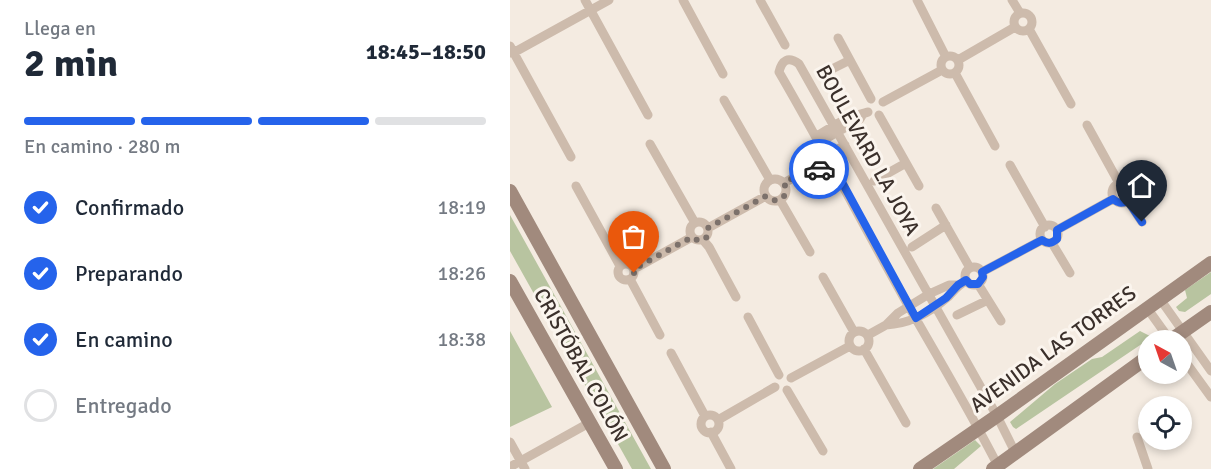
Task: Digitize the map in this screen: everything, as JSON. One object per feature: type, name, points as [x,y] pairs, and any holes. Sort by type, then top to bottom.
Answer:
[{"type":"street","points":[[585,0],[648,115]]},
{"type":"street","points":[[571,157],[511,53],[609,0]]},
{"type":"street","points":[[683,0],[723,74]]},
{"type":"street","points":[[760,0],[785,45]]},
{"type":"street","points":[[917,0],[946,57]]},
{"type":"street","points":[[1012,0],[1020,13]]},
{"type":"street","points":[[1025,12],[1032,19],[1032,25],[1024,31],[1015,27],[1013,22],[1015,16],[1020,13],[1025,12]]},
{"type":"street","points":[[958,60],[1015,27]]},
{"type":"street","points":[[1029,29],[1071,104]]},
{"type":"street","points":[[838,38],[871,99]]},
{"type":"street","points":[[946,57],[955,57],[958,60],[959,70],[955,73],[946,74],[942,70],[941,62],[946,57]]},
{"type":"street","name":"BOULEVARD LA JOYA","points":[[995,467],[979,428],[779,72],[781,64],[787,60],[793,60],[799,64],[1015,452]]},
{"type":"street","points":[[828,71],[850,60]]},
{"type":"street","points":[[883,102],[942,70]]},
{"type":"street","points":[[955,73],[995,146]]},
{"type":"street","points":[[818,139],[858,114],[879,115],[885,107],[883,102],[878,98],[871,99],[865,113]]},
{"type":"street","points":[[724,100],[771,180]]},
{"type":"street","points":[[879,115],[919,186]]},
{"type":"street","points":[[1087,125],[1119,183]]},
{"type":"street","points":[[650,144],[695,223]]},
{"type":"street","points":[[784,183],[800,174],[807,166],[829,159],[847,149]]},
{"type":"street","points":[[874,181],[906,164]]},
{"type":"street","points":[[1010,165],[1044,227]]},
{"type":"street","points":[[775,178],[784,183],[786,192],[780,200],[770,200],[766,196],[764,187],[766,183],[775,178]]},
{"type":"street","points":[[1119,183],[1125,183],[1131,191],[1131,197],[1123,203],[1113,199],[1111,194],[1112,189],[1119,183]]},
{"type":"street","points":[[576,186],[620,266],[618,270],[620,278],[630,279],[634,269]]},
{"type":"street","name":"CRISTÓBAL COLÓN","points":[[510,191],[664,469]]},
{"type":"street","points":[[708,228],[766,196]]},
{"type":"street","points":[[1057,230],[1113,199]]},
{"type":"street","points":[[780,200],[810,252]]},
{"type":"street","points":[[1128,201],[1142,222]]},
{"type":"street","points":[[936,208],[969,268]]},
{"type":"street","points":[[695,223],[704,223],[708,228],[709,233],[704,240],[699,241],[692,237],[690,229],[695,223]]},
{"type":"street","points":[[912,247],[945,225]]},
{"type":"street","points":[[1050,226],[1057,230],[1057,239],[1052,243],[1042,240],[1040,235],[1044,227],[1050,226]]},
{"type":"street","points":[[634,269],[692,237]]},
{"type":"street","points":[[704,240],[736,297]]},
{"type":"street","points":[[982,272],[1042,240]]},
{"type":"street","points":[[1052,243],[1070,273]]},
{"type":"street","name":"AVENIDA LAS TORRES","points":[[920,469],[1211,263]]},
{"type":"street","points":[[620,266],[628,264],[634,269]]},
{"type":"street","points":[[886,325],[916,318],[935,306],[962,283],[969,268]]},
{"type":"street","points":[[969,268],[978,268],[982,272],[983,277],[978,284]]},
{"type":"street","points":[[823,277],[854,332]]},
{"type":"street","points":[[630,279],[660,335]]},
{"type":"street","name":"CRISTÓBAL COLÓN","points":[[510,281],[616,469]]},
{"type":"street","points":[[868,335],[929,294],[949,285],[978,284]]},
{"type":"street","points":[[978,284],[1001,321]]},
{"type":"street","points":[[1160,299],[1182,330]]},
{"type":"street","points":[[957,315],[988,300]]},
{"type":"street","points":[[1147,308],[1163,330]]},
{"type":"street","points":[[1186,330],[1211,312]]},
{"type":"street","points":[[748,317],[779,375]]},
{"type":"street","points":[[859,330],[868,335],[868,345],[864,349],[859,351],[850,346],[850,336],[854,332],[859,330]]},
{"type":"street","points":[[1192,344],[1211,370]]},
{"type":"street","points":[[791,378],[850,346]]},
{"type":"street","points":[[864,349],[906,423]]},
{"type":"street","points":[[670,353],[705,416]]},
{"type":"street","points":[[995,467],[1138,364]]},
{"type":"street","points":[[1192,371],[1211,397]]},
{"type":"street","points":[[779,375],[788,375],[791,378],[791,387],[788,390],[783,392],[775,387],[775,378],[779,375]]},
{"type":"street","points":[[718,420],[775,387]]},
{"type":"street","points":[[788,390],[823,451]]},
{"type":"street","points":[[705,416],[712,415],[718,420]]},
{"type":"street","points":[[705,416],[701,423],[702,427],[711,432],[732,469]]},
{"type":"street","points":[[711,432],[717,428],[718,420]]},
{"type":"street","points":[[510,467],[523,465],[589,423]]},
{"type":"street","points":[[1137,436],[1148,469]]},
{"type":"street","points":[[510,442],[523,465]]},
{"type":"green space","points":[[510,215],[651,469],[632,469],[510,251]]},
{"type":"green space","points":[[1211,272],[1211,294],[1185,312],[1179,311],[1176,307],[1187,298],[1185,290]]},
{"type":"green space","points":[[510,331],[552,407],[510,427]]},
{"type":"green space","points":[[1138,332],[1138,346],[1016,429],[1013,427],[1010,422],[1055,384],[1092,359],[1102,357]]},
{"type":"green space","points":[[975,440],[981,446],[954,469],[933,469]]},
{"type":"way so far","points":[[634,273],[634,269],[692,237],[695,240],[704,240],[709,233],[708,228],[766,196],[770,200],[780,200],[786,192],[784,183],[800,174],[811,173],[819,169]]},
{"type":"route","points":[[819,169],[831,162],[916,318],[946,298],[966,280],[970,284],[978,284],[983,277],[982,272],[1042,240],[1052,243],[1057,239],[1057,230],[1113,199],[1123,203],[1128,201],[1142,222]]}]
